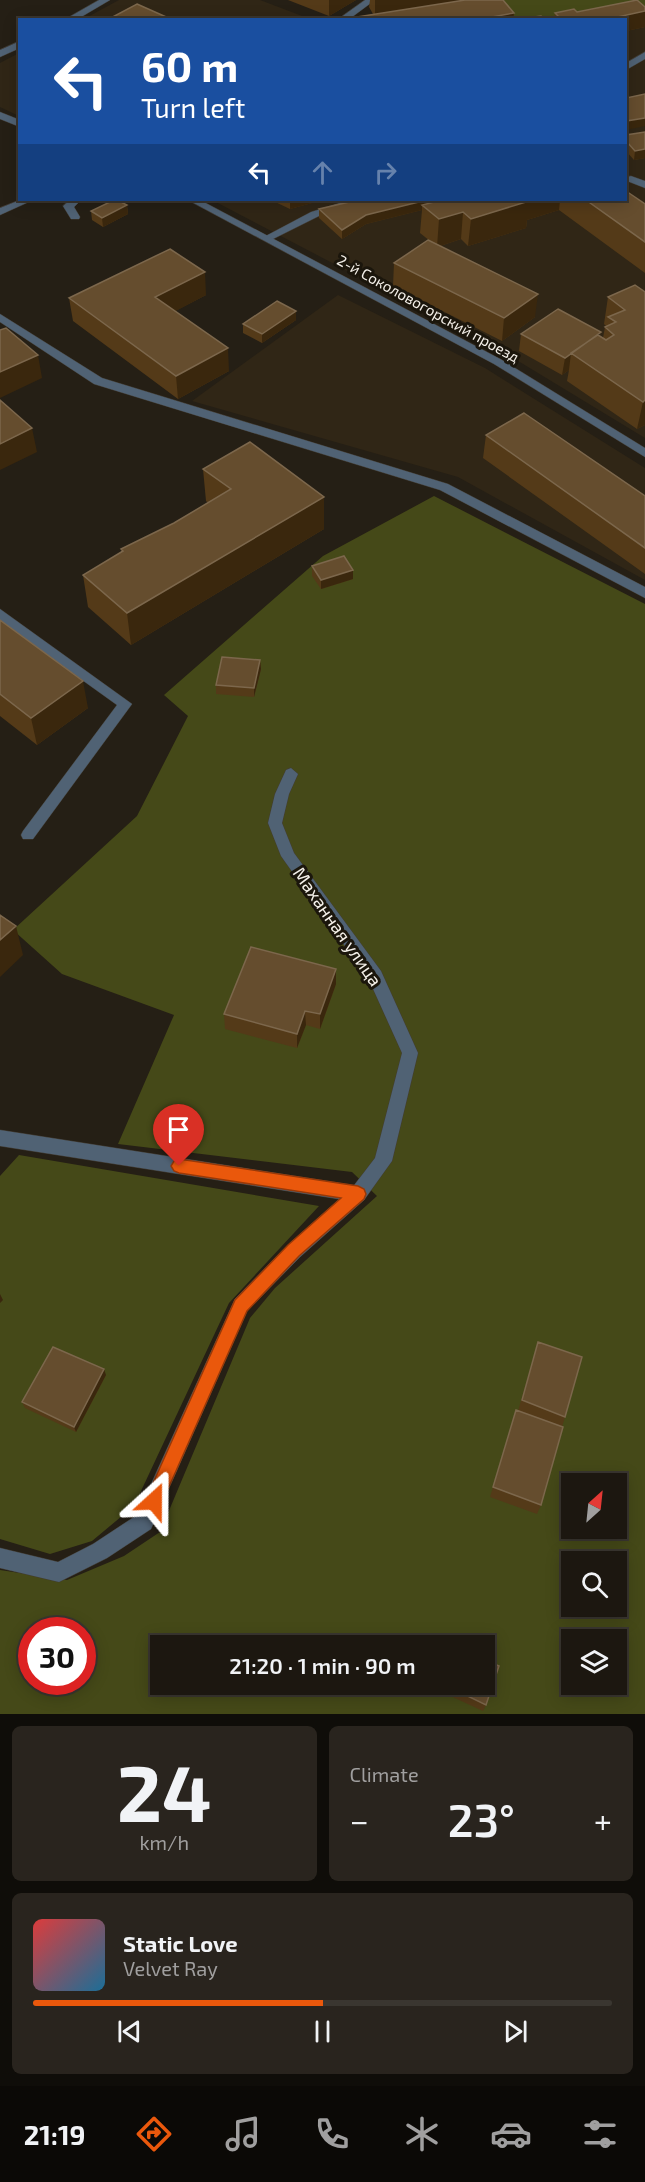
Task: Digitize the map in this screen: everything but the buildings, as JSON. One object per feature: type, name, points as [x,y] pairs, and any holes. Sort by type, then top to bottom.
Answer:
[{"type":"street","points":[[72,18],[106,0]]},
{"type":"street","points":[[344,18],[370,0]]},
{"type":"street","points":[[0,54],[18,45]]},
{"type":"street","points":[[627,66],[645,55]]},
{"type":"street","points":[[0,115],[18,123]]},
{"type":"street","points":[[631,179],[645,185]]},
{"type":"street","points":[[0,212],[26,201]]},
{"type":"street","points":[[75,201],[68,206],[75,217]]},
{"type":"street","name":"2-й Соколовогорский проезд","points":[[195,201],[498,362],[645,453]]},
{"type":"street","points":[[267,238],[315,214],[356,201]]},
{"type":"street","points":[[0,317],[98,381],[444,487],[645,593]]},
{"type":"street","points":[[0,614],[126,704],[28,835]]},
{"type":"street","name":"Маханная улица","points":[[0,1558],[59,1572],[100,1551],[144,1522],[241,1305],[294,1251],[358,1194],[383,1161],[410,1053],[375,976],[288,856],[275,823],[282,794],[291,774]]},
{"type":"street","points":[[0,1138],[358,1194]]},
{"type":"shaded area","points":[[119,0],[260,0],[307,18],[86,18]]},
{"type":"shaded area","points":[[645,12],[645,438],[510,356],[214,201],[627,201],[627,20]]},
{"type":"shaded area","points":[[18,54],[18,116],[0,107],[0,63]]},
{"type":"shaded area","points":[[338,295],[485,368],[645,468],[645,580],[458,477],[192,401]]},
{"type":"green space","points":[[477,0],[645,0],[645,12],[596,18],[504,18]]},
{"type":"green space","points":[[434,496],[645,604],[645,1714],[0,1714],[0,1570],[67,1580],[124,1556],[160,1532],[250,1318],[275,1288],[377,1196],[352,1172],[118,1144],[174,1015],[62,974],[13,930],[137,816],[188,716],[164,695],[323,556]]},
{"type":"green space","points":[[19,1155],[319,1206],[229,1303],[134,1506],[92,1541],[50,1554],[0,1539],[0,1176]]},
{"type":"route","points":[[154,1501],[241,1305],[294,1251],[358,1194],[179,1166]]}]
